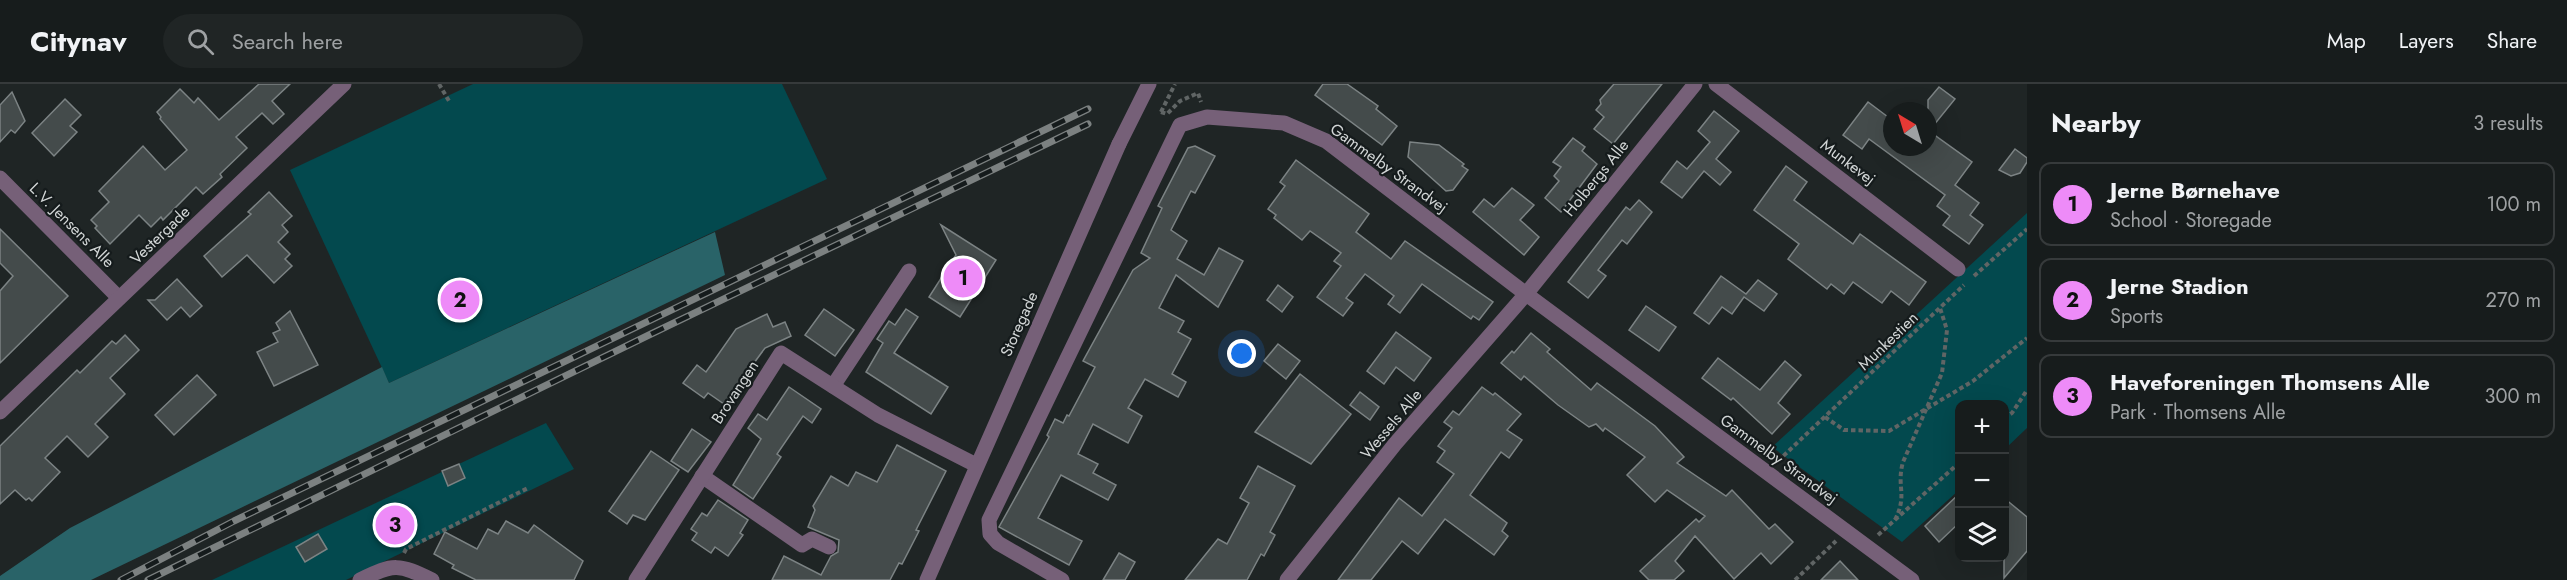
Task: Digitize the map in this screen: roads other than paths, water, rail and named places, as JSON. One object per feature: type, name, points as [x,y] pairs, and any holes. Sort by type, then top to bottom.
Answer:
[{"type":"street","name":"Vestergade","points":[[0,412],[344,84]]},
{"type":"street","name":"Storegade","points":[[927,580],[1119,144],[1149,84]]},
{"type":"street","name":"Holbergs Alle","points":[[1526,294],[1695,84]]},
{"type":"street","name":"Munkevej","points":[[1716,84],[1958,269]]},
{"type":"street","name":"Gammelby Strandvej","points":[[1062,580],[998,543],[989,529],[993,511],[1180,125],[1207,117],[1284,123],[1326,141],[1526,294],[1912,580]]},
{"type":"street","name":"L.V. Jensens Alle","points":[[0,178],[119,298]]},
{"type":"street","points":[[833,386],[909,271]]},
{"type":"street","name":"Wessels Alle","points":[[1287,580],[1395,444],[1526,294]]},
{"type":"street","name":"Brovangen","points":[[636,580],[781,353],[878,415],[976,465]]},
{"type":"street","points":[[702,476],[802,545],[812,539],[829,547]]},
{"type":"street","points":[[360,580],[380,570],[396,566],[409,569],[432,580]]},
{"type":"railway","points":[[121,580],[234,521],[1088,109]]},
{"type":"railway","points":[[148,580],[1088,124]]},
{"type":"place","name":"Jerne Børnehave","points":[[963,278]]},
{"type":"place","name":"Jerne Stadion","points":[[460,300]]},
{"type":"place","name":"Haveforeningen Thomsens Alle","points":[[395,525]]}]
